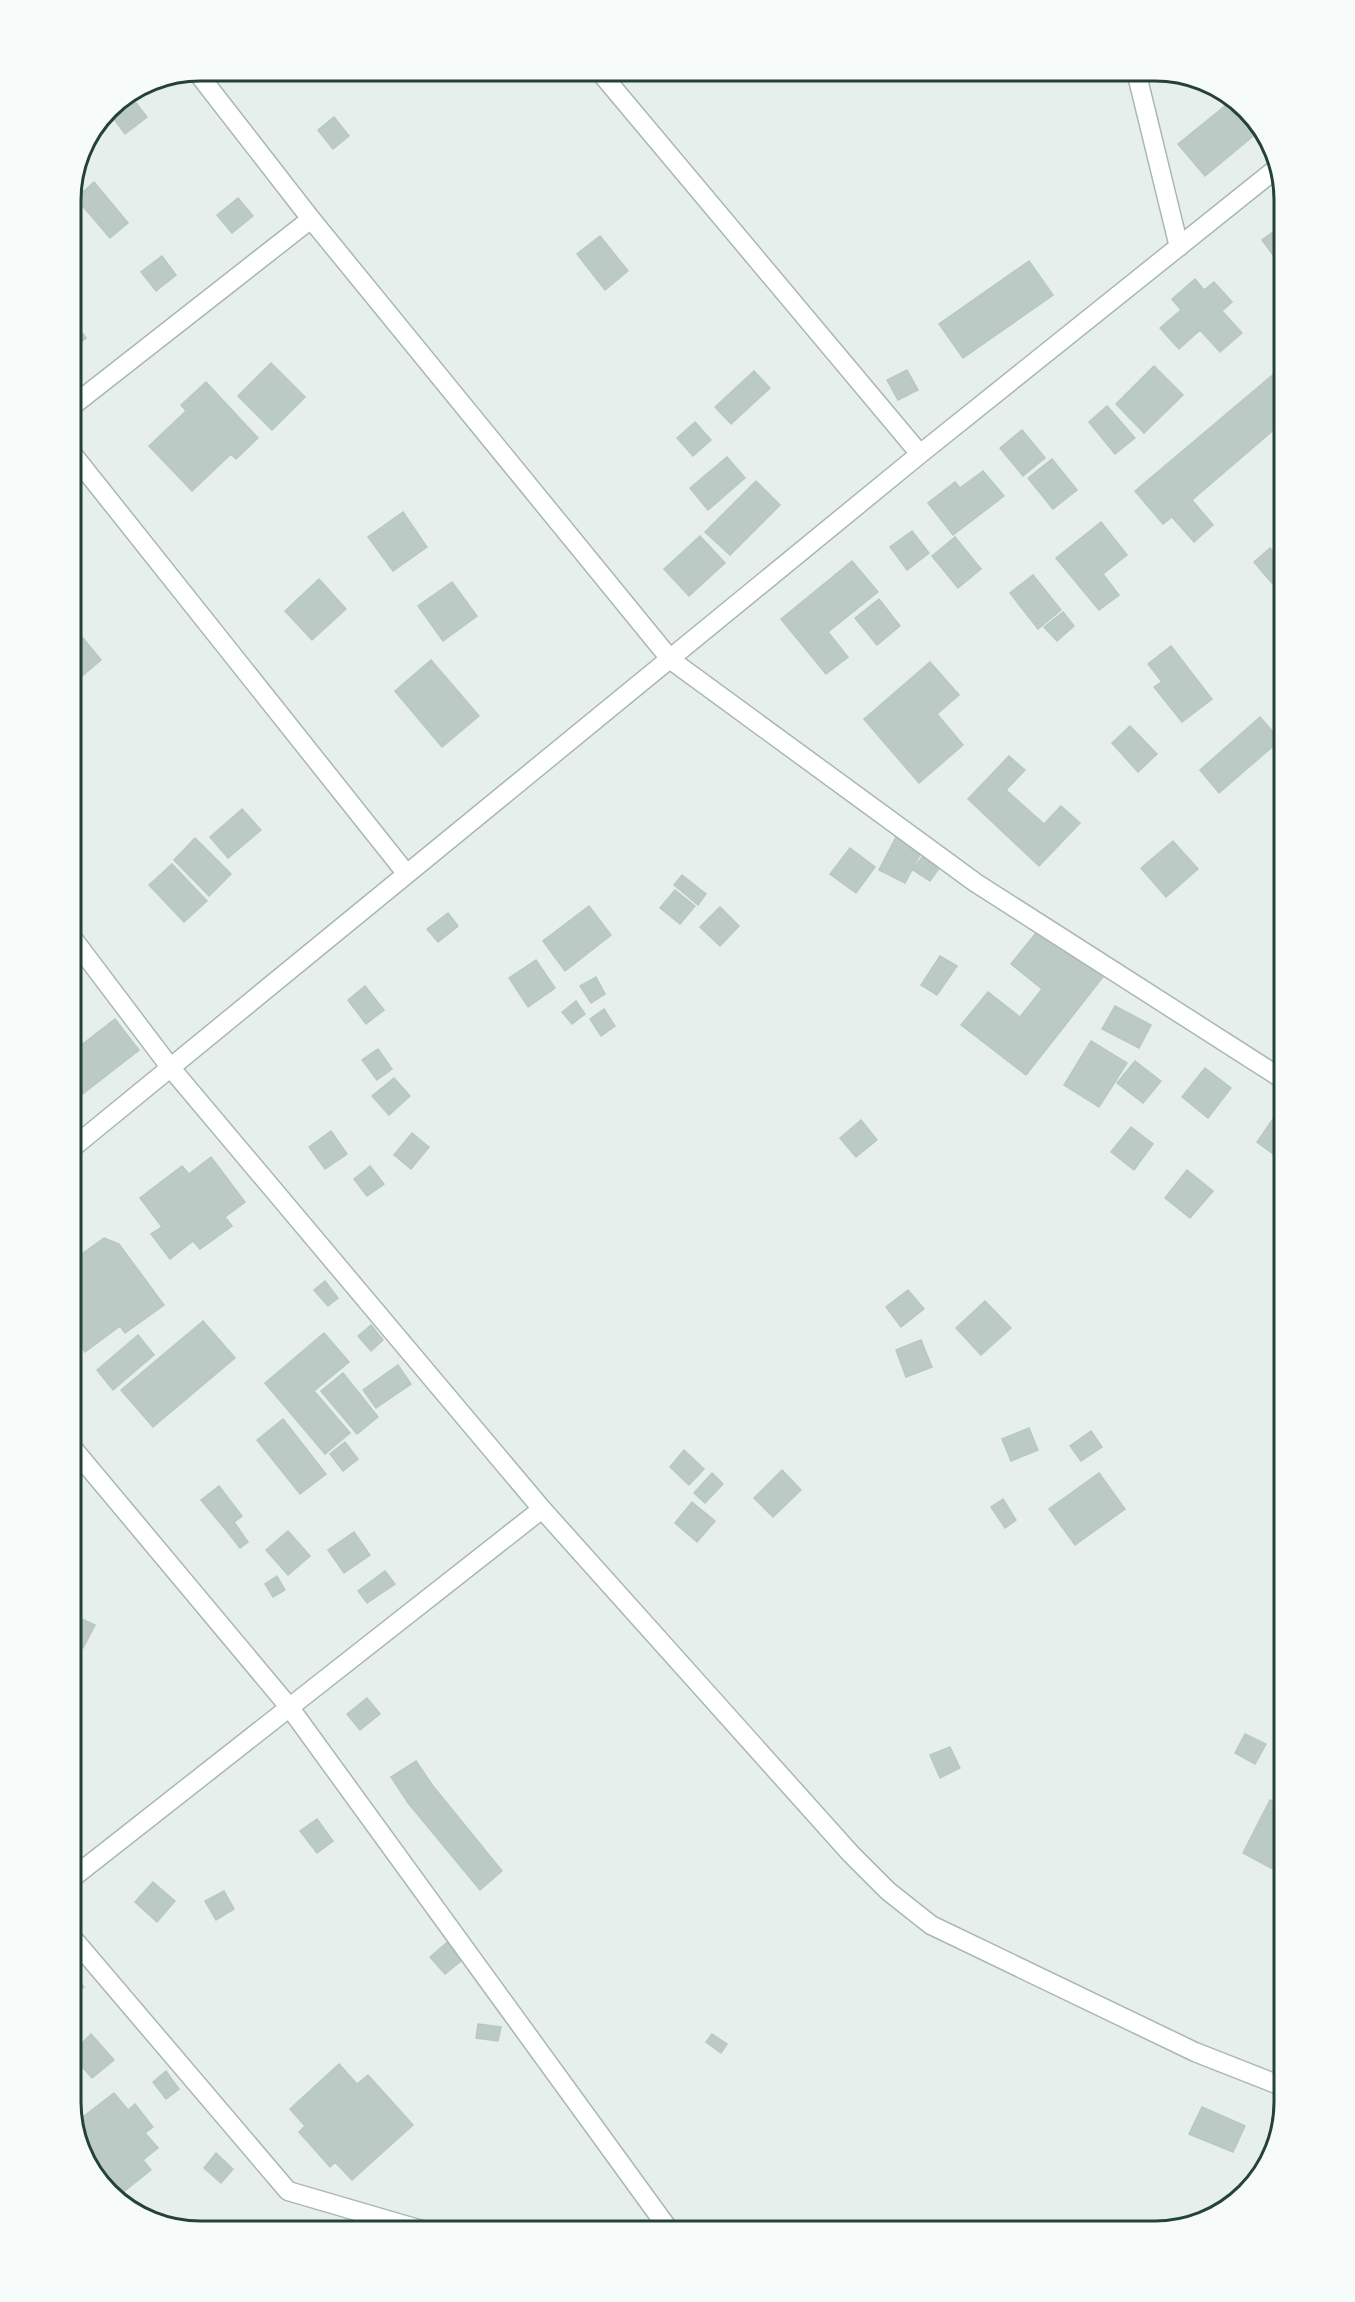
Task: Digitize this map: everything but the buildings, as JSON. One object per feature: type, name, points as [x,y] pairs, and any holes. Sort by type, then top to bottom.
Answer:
[{"type":"street","points":[[204,81],[311,219],[670,660],[976,883],[1274,1074]]},
{"type":"street","points":[[607,81],[920,454]]},
{"type":"street","points":[[1138,81],[1179,247]]},
{"type":"street","points":[[81,1141],[920,454],[1271,173]]},
{"type":"street","points":[[81,399],[311,219]]},
{"type":"street","points":[[81,465],[406,873]]},
{"type":"street","points":[[81,949],[170,1067],[542,1509],[851,1854],[888,1891],[931,1925],[1195,2052],[1274,2083]]},
{"type":"street","points":[[81,1458],[290,1708],[663,2221]]},
{"type":"street","points":[[81,1871],[542,1509]]},
{"type":"street","points":[[81,1949],[288,2191],[391,2221]]}]
